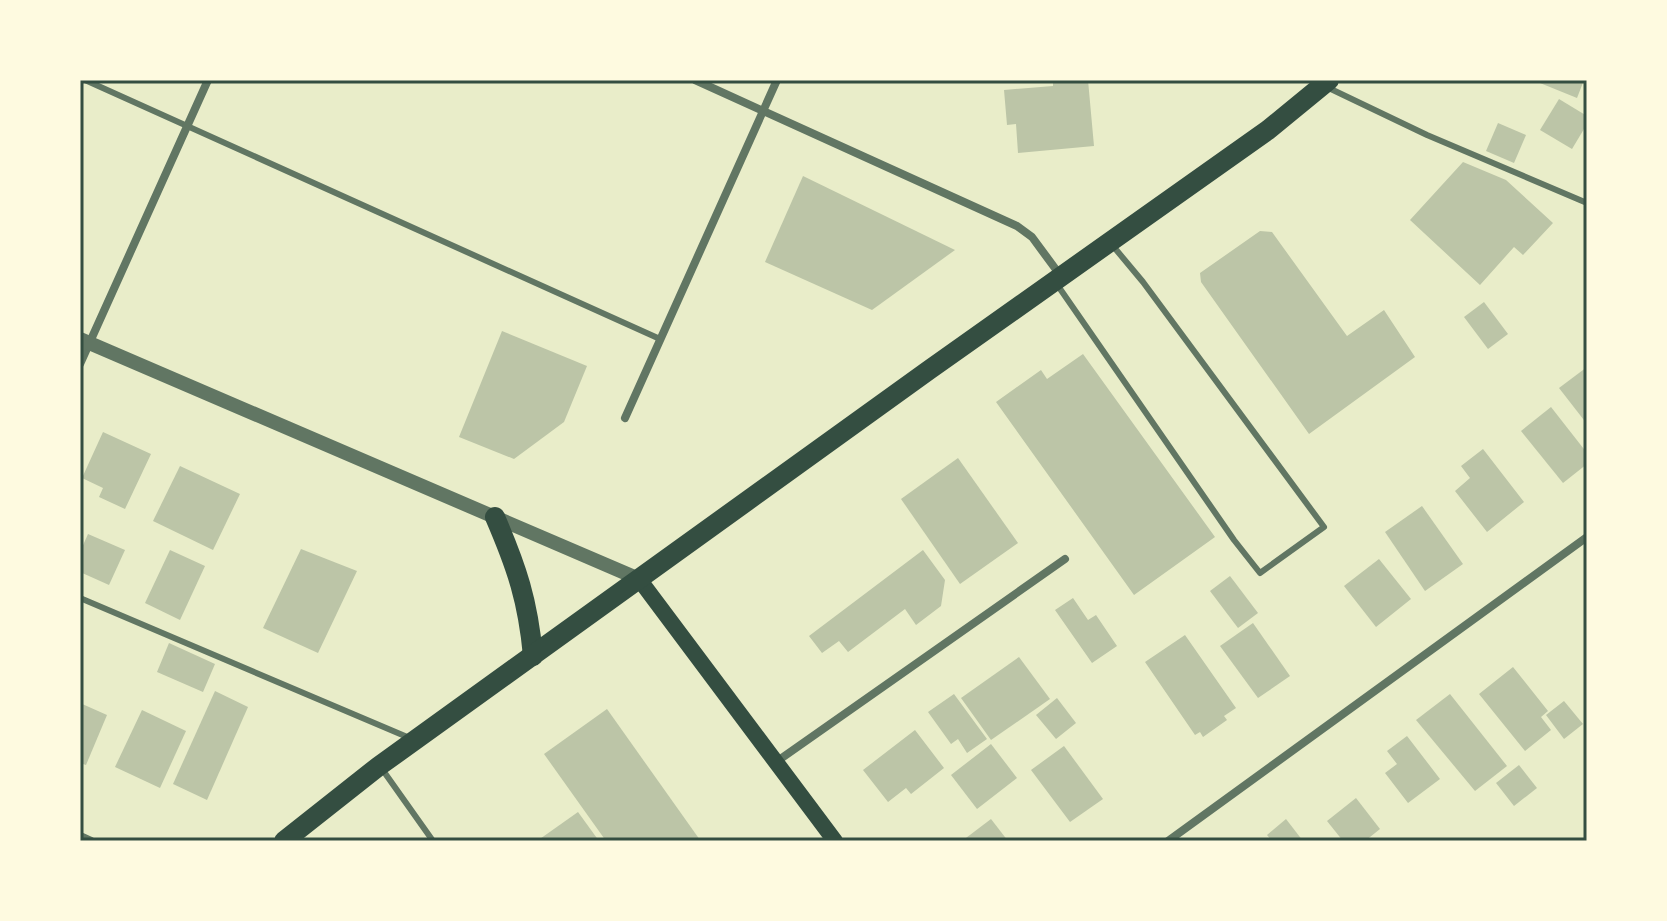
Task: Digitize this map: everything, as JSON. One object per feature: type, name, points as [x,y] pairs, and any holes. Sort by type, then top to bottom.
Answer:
[{"type":"main road","points":[[293,838],[379,766],[1057,278],[1268,130],[1322,82]]},
{"type":"main road","points":[[495,517],[514,561],[529,610],[533,656]]},
{"type":"main road","points":[[639,579],[835,841]]},
{"type":"street","points":[[80,364],[85,341],[208,80]]},
{"type":"street","points":[[695,80],[1017,226],[1032,237],[1057,278]]},
{"type":"street","points":[[625,418],[777,80]]},
{"type":"street","points":[[85,341],[639,579]]},
{"type":"street","points":[[1168,841],[1587,537]]},
{"type":"street","points":[[776,762],[1065,559]]},
{"type":"street","points":[[80,836],[91,841]]},
{"type":"lane","points":[[85,80],[660,339]]},
{"type":"lane","points":[[1322,82],[1427,135],[1587,203]]},
{"type":"lane","points":[[1057,278],[1234,540],[1260,573],[1324,527],[1143,282],[1109,241]]},
{"type":"lane","points":[[80,598],[415,740]]},
{"type":"lane","points":[[379,766],[433,841]]},
{"type":"building","points":[[1053,80],[1088,80],[1094,146],[1018,153],[1016,124],[1007,125],[1004,90],[1053,86]]},
{"type":"building","points":[[1541,80],[1584,80],[1577,98],[1540,83]]},
{"type":"building","points":[[1559,99],[1587,116],[1587,124],[1572,149],[1540,130]]},
{"type":"building","points":[[1498,123],[1526,135],[1514,163],[1486,151]]},
{"type":"building","points":[[1463,162],[1506,180],[1553,223],[1523,255],[1514,247],[1480,285],[1410,220]]},
{"type":"building","points":[[803,176],[955,250],[872,310],[765,262]]},
{"type":"building","points":[[1260,231],[1272,232],[1347,336],[1384,310],[1415,357],[1309,434],[1201,282],[1200,273]]},
{"type":"building","points":[[1484,302],[1508,334],[1488,349],[1464,317]]},
{"type":"building","points":[[502,331],[587,366],[564,422],[514,459],[459,437]]},
{"type":"building","points":[[1083,354],[1215,537],[1134,595],[996,402],[1041,370],[1047,379]]},
{"type":"building","points":[[1587,367],[1587,424],[1559,388]]},
{"type":"building","points":[[1551,407],[1587,453],[1587,464],[1563,483],[1521,431]]},
{"type":"building","points":[[103,432],[151,454],[125,509],[99,497],[103,488],[82,478]]},
{"type":"building","points":[[1483,449],[1524,502],[1487,532],[1455,491],[1470,478],[1461,466]]},
{"type":"building","points":[[958,458],[1018,543],[960,584],[901,499]]},
{"type":"building","points":[[180,466],[240,494],[213,550],[153,521]]},
{"type":"building","points":[[1422,506],[1463,564],[1425,591],[1385,532]]},
{"type":"building","points":[[88,534],[125,550],[109,585],[80,572],[80,552]]},
{"type":"building","points":[[301,549],[357,571],[318,653],[263,628]]},
{"type":"building","points":[[170,550],[205,566],[180,620],[145,603]]},
{"type":"building","points":[[923,550],[945,580],[941,606],[916,625],[905,609],[848,652],[839,641],[822,653],[809,636]]},
{"type":"building","points":[[1379,559],[1411,599],[1376,627],[1344,586]]},
{"type":"building","points":[[1230,576],[1258,613],[1238,628],[1210,591]]},
{"type":"building","points":[[1073,598],[1088,620],[1096,615],[1117,646],[1092,663],[1055,610]]},
{"type":"building","points":[[1253,623],[1290,676],[1258,698],[1220,646]]},
{"type":"building","points":[[1185,635],[1236,708],[1224,716],[1227,720],[1203,737],[1200,732],[1195,735],[1145,662]]},
{"type":"building","points":[[169,643],[215,664],[203,692],[157,672]]},
{"type":"building","points":[[1019,657],[1050,699],[991,740],[961,698]]},
{"type":"building","points":[[1513,667],[1548,711],[1541,717],[1551,730],[1525,751],[1479,694]]},
{"type":"building","points":[[215,691],[248,707],[207,800],[173,784]]},
{"type":"building","points":[[954,694],[987,739],[967,753],[958,739],[951,744],[928,712]]},
{"type":"building","points":[[1450,694],[1507,766],[1475,791],[1416,720]]},
{"type":"building","points":[[1057,698],[1076,723],[1056,739],[1036,715]]},
{"type":"building","points":[[1564,701],[1583,724],[1564,739],[1546,715]]},
{"type":"building","points":[[80,703],[107,715],[86,765],[80,763]]},
{"type":"building","points":[[607,709],[700,840],[606,841],[544,754]]},
{"type":"building","points":[[142,710],[186,731],[160,788],[115,767]]},
{"type":"building","points":[[915,730],[944,768],[911,794],[906,788],[888,802],[863,770]]},
{"type":"building","points":[[1407,736],[1440,779],[1408,803],[1385,773],[1397,764],[1387,751]]},
{"type":"building","points":[[991,744],[1017,778],[977,809],[951,775]]},
{"type":"building","points":[[1064,746],[1103,799],[1070,822],[1031,770]]},
{"type":"building","points":[[1519,765],[1537,788],[1514,806],[1496,783]]},
{"type":"building","points":[[1356,798],[1380,829],[1365,841],[1343,841],[1327,821]]},
{"type":"building","points":[[578,812],[599,841],[537,841]]},
{"type":"building","points":[[991,819],[1008,841],[962,841]]},
{"type":"building","points":[[1286,819],[1303,841],[1272,841],[1267,835]]}]
